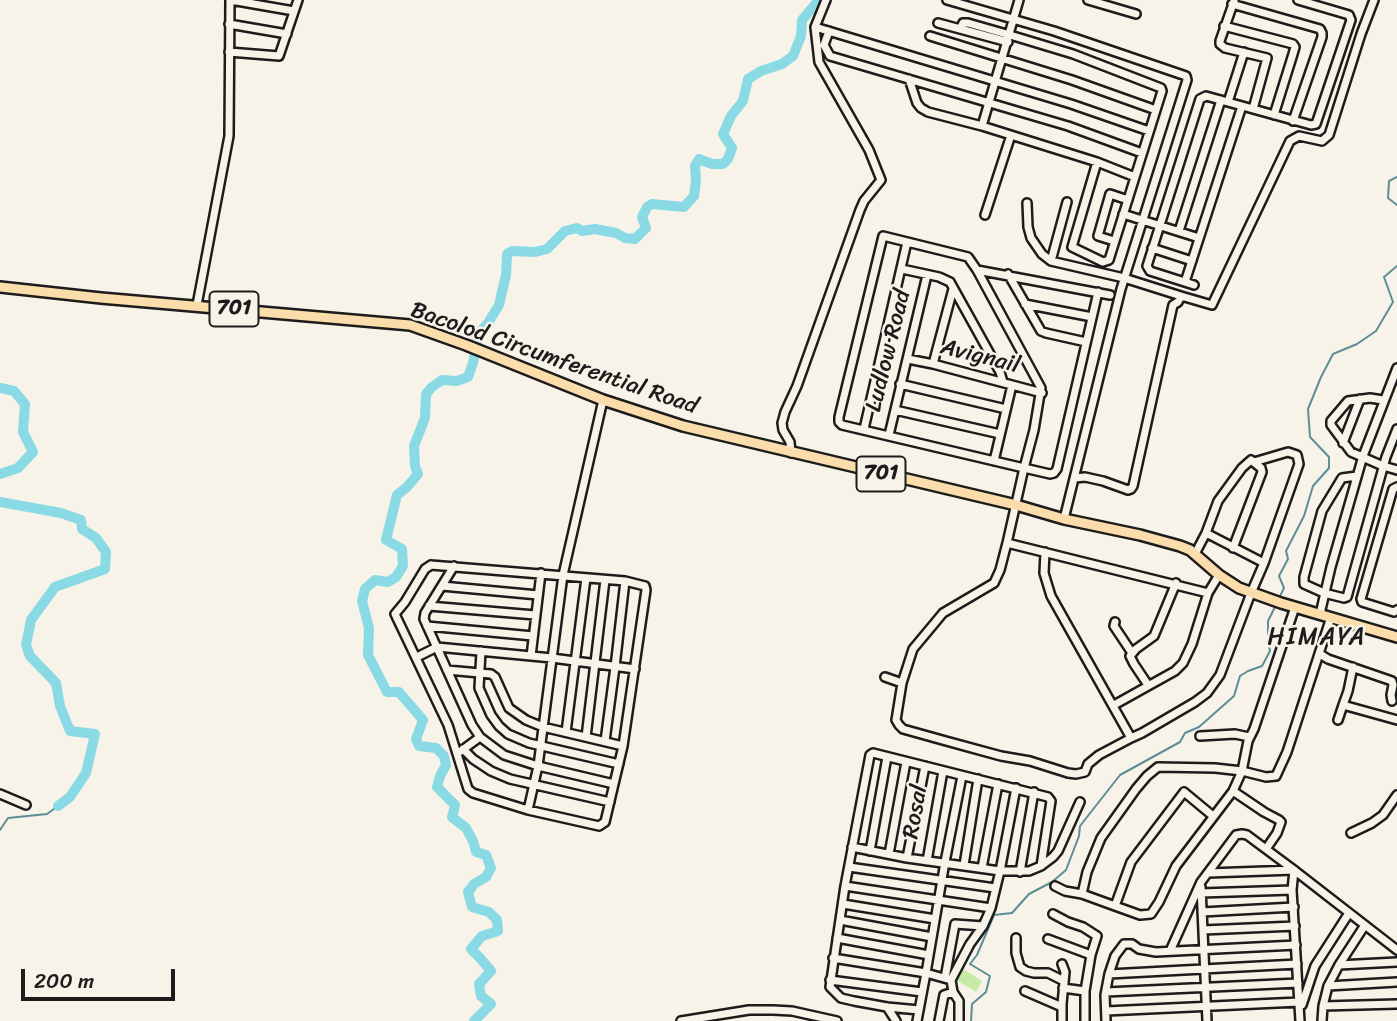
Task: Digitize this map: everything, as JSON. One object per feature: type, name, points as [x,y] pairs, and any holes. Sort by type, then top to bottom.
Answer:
[{"type":"main road","name":"Bacolod Circumferential Road","points":[[0,287],[410,325],[603,400],[683,426],[1180,546],[1195,554],[1239,588],[1397,637]]},
{"type":"street","points":[[197,305],[229,136],[231,0],[294,11]]},
{"type":"street","points":[[229,52],[279,56],[298,0]]},
{"type":"street","points":[[791,453],[790,442],[783,430],[785,412],[797,386],[860,210],[867,196],[881,180],[869,150],[819,62],[820,44],[816,27],[826,0]]},
{"type":"street","points":[[947,0],[970,3],[1186,76],[1187,84],[1124,278],[1065,519]]},
{"type":"street","points":[[982,126],[1019,0]]},
{"type":"street","points":[[1088,0],[1136,15]]},
{"type":"street","points":[[1194,285],[1150,271],[1147,266],[1200,99],[1206,96],[1293,121],[1316,124],[1351,20],[1349,15],[1298,0]]},
{"type":"street","points":[[1027,203],[1031,238],[1042,254],[1051,261],[1124,278],[1212,304],[1290,141],[1298,136],[1322,141],[1329,135],[1374,0]]},
{"type":"street","points":[[1253,109],[1267,58],[1225,48],[1220,44],[1233,2],[1320,29],[1322,37],[1293,121]]},
{"type":"street","points":[[938,23],[1073,54],[1158,86],[1162,90],[1109,260],[1103,262],[1072,247],[1097,162]]},
{"type":"street","points":[[229,24],[287,34]]},
{"type":"street","points":[[1224,26],[1293,44],[1295,47],[1274,115]]},
{"type":"street","points":[[816,27],[1071,104],[1149,131]]},
{"type":"street","points":[[820,44],[829,31]]},
{"type":"street","points":[[930,36],[1072,80],[1156,110]]},
{"type":"street","points":[[820,44],[830,56],[1068,126],[1142,153]]},
{"type":"street","points":[[1179,231],[1244,52]]},
{"type":"street","points":[[909,79],[917,103],[928,112],[1012,135],[1135,177]]},
{"type":"street","points":[[1185,282],[1242,106]]},
{"type":"street","points":[[985,215],[1012,135]]},
{"type":"street","points":[[1114,241],[1098,236],[1110,194],[1128,200]]},
{"type":"street","points":[[1051,261],[1067,202]]},
{"type":"street","points":[[1123,214],[1199,238]]},
{"type":"street","points":[[1098,292],[1054,473],[1050,474],[1024,468],[994,461],[864,429],[842,425],[839,417],[883,236],[968,257],[1039,383],[1042,393],[1024,468],[1007,543],[997,579],[989,587],[941,615],[913,649],[902,683],[896,719],[898,725],[903,729],[1001,756],[1076,774],[1085,772],[1092,761],[1195,702],[1212,687],[1220,675],[1299,464],[1297,455],[1288,452],[1254,462]]},
{"type":"street","points":[[864,429],[907,243]]},
{"type":"street","points":[[1152,248],[1192,261]]},
{"type":"street","points":[[902,269],[950,282],[1007,384],[1006,408],[994,461]]},
{"type":"street","points":[[977,270],[1110,295]]},
{"type":"street","points":[[1008,274],[1041,331],[1086,342]]},
{"type":"street","name":"Ludlow Road","points":[[889,435],[927,275]]},
{"type":"street","points":[[933,364],[953,289]]},
{"type":"street","points":[[1075,478],[1085,477],[1128,490],[1133,486],[1173,305],[1181,296]]},
{"type":"street","points":[[1025,304],[1092,317]]},
{"type":"street","name":"Avignail","points":[[908,359],[1042,393]]},
{"type":"street","points":[[1320,614],[1363,456],[1397,368]]},
{"type":"street","points":[[900,384],[1006,408]]},
{"type":"street","points":[[1383,400],[1370,398],[1348,401],[1331,421],[1331,425],[1351,452],[1397,470]]},
{"type":"street","points":[[1343,443],[1360,399]]},
{"type":"street","points":[[528,810],[538,766],[563,575],[603,400]]},
{"type":"street","points":[[895,410],[1000,434]]},
{"type":"street","points":[[1357,477],[1342,478],[1321,513],[1304,578],[1304,584],[1344,598],[1347,597],[1383,466],[1397,429]]},
{"type":"street","points":[[1195,554],[1218,501],[1249,460],[1261,468],[1262,472],[1233,548]]},
{"type":"street","points":[[1397,487],[1393,489],[1361,599],[1362,602],[1394,612],[1397,610]]},
{"type":"street","points":[[1206,533],[1264,563]]},
{"type":"street","points":[[1007,543],[1208,593]]},
{"type":"street","points":[[1045,552],[1044,573],[1051,596],[1131,738]]},
{"type":"street","points":[[431,565],[541,573],[625,581],[642,584],[646,590],[623,746],[605,822],[599,826],[528,810],[470,791],[460,751],[396,614],[425,569],[431,565]]},
{"type":"street","points":[[454,566],[424,617],[472,726],[480,737],[504,755],[614,784]]},
{"type":"street","points":[[531,656],[541,573]]},
{"type":"street","points":[[1114,705],[1175,671],[1183,663],[1208,593],[1219,575]]},
{"type":"street","points":[[566,732],[586,578]]},
{"type":"street","points":[[586,737],[605,580]]},
{"type":"street","points":[[605,741],[625,581]]},
{"type":"street","points":[[1148,684],[1131,660],[1132,653],[1154,636],[1176,583]]},
{"type":"street","points":[[442,586],[538,595]]},
{"type":"street","points":[[429,606],[535,615]]},
{"type":"street","points":[[1055,886],[1132,913],[1146,916],[1151,914],[1176,866],[1233,791],[1242,771],[1249,737],[1262,708],[1295,607]]},
{"type":"street","points":[[1082,894],[1101,838],[1153,770],[1170,766],[1276,776],[1287,752],[1331,617]]},
{"type":"street","points":[[1115,622],[1114,626],[1132,653]]},
{"type":"street","points":[[427,626],[533,636]]},
{"type":"street","points":[[417,657],[437,647],[635,669]]},
{"type":"street","points":[[481,651],[479,688],[486,706],[499,726],[515,738],[540,746],[619,764]]},
{"type":"street","points":[[1320,654],[1392,681],[1392,701]]},
{"type":"street","points":[[1338,720],[1349,691],[1353,667]]},
{"type":"street","points":[[447,670],[491,674],[495,677],[509,708],[517,715],[543,727],[623,746]]},
{"type":"street","points":[[886,677],[902,683]]},
{"type":"street","points":[[1343,705],[1397,720]]},
{"type":"street","points":[[1200,736],[1235,734],[1249,737]]},
{"type":"street","points":[[460,751],[480,737]]},
{"type":"street","points":[[460,751],[491,771],[510,779],[610,802]]},
{"type":"street","points":[[919,1010],[841,998],[830,987],[845,886],[870,755],[873,753],[1048,797],[1051,801],[1041,866]]},
{"type":"street","points":[[870,851],[887,757]]},
{"type":"street","points":[[889,853],[906,762]]},
{"type":"street","points":[[907,858],[925,766]]},
{"type":"street","name":"Rosal","points":[[927,861],[943,771]]},
{"type":"street","points":[[917,1021],[962,775]]},
{"type":"street","points":[[964,865],[978,779]]},
{"type":"street","points":[[982,868],[998,784]]},
{"type":"street","points":[[948,979],[983,926],[991,908],[1016,788]]},
{"type":"street","points":[[1233,791],[1279,820],[1277,833],[1266,849]]},
{"type":"street","points":[[1020,872],[1034,792]]},
{"type":"street","points":[[1115,906],[1131,862],[1184,792],[1213,816]]},
{"type":"street","points":[[0,794],[26,805]]},
{"type":"street","points":[[1351,833],[1383,815],[1397,795]]},
{"type":"street","points":[[852,847],[1000,871],[1029,871],[1041,866],[1058,851],[1080,802]]},
{"type":"street","points":[[1170,951],[1201,882],[1236,835],[1242,834],[1266,849],[1397,950]]},
{"type":"street","points":[[849,867],[995,888]]},
{"type":"street","points":[[1208,873],[1294,870]]},
{"type":"street","points":[[1294,870],[1292,890],[1298,1021]]},
{"type":"street","points":[[1201,882],[1207,1021]]},
{"type":"street","points":[[845,886],[991,908]]},
{"type":"street","points":[[1201,893],[1292,890]]},
{"type":"street","points":[[843,904],[935,919]]},
{"type":"street","points":[[1202,912],[1294,907]]},
{"type":"street","points":[[1299,1006],[1315,965],[1349,913]]},
{"type":"street","points":[[1053,914],[1083,927],[1097,938],[1085,991],[1085,1021]]},
{"type":"street","points":[[840,920],[932,937]]},
{"type":"street","points":[[959,1020],[959,1001],[948,979],[956,924],[983,926]]},
{"type":"street","points":[[1322,1021],[1328,986],[1365,925]]},
{"type":"street","points":[[1203,930],[1295,926]]},
{"type":"street","points":[[837,938],[929,955]]},
{"type":"street","points":[[1016,938],[1020,967],[1034,973],[1048,973],[1063,985],[1085,991]]},
{"type":"street","points":[[1048,939],[1091,956]]},
{"type":"street","points":[[1106,1021],[1105,992],[1109,974],[1115,956],[1124,944],[1156,952],[1296,945]]},
{"type":"street","points":[[834,958],[948,979]]},
{"type":"street","points":[[1339,965],[1397,962]]},
{"type":"street","points":[[1062,964],[1062,1021]]},
{"type":"street","points":[[1109,974],[1297,964]]},
{"type":"street","points":[[830,979],[922,992]]},
{"type":"street","points":[[1328,986],[1397,982]]},
{"type":"street","points":[[1105,992],[1298,983]]},
{"type":"street","points":[[1025,991],[1062,1007]]},
{"type":"street","points":[[939,1021],[944,995],[953,992]]},
{"type":"street","points":[[1323,1006],[1397,1003]]},
{"type":"street","points":[[1106,1011],[1207,1006],[1299,1006]]},
{"type":"street","points":[[887,1007],[896,1021]]},
{"type":"street","points":[[681,1021],[749,1010],[792,1011],[837,1021]]},
{"type":"green space","points":[[963,969],[982,981],[976,992],[956,980]]},
{"type":"waterway","points":[[474,1021],[491,1004],[481,996],[479,984],[491,971],[471,949],[482,936],[498,931],[497,920],[489,912],[472,907],[468,892],[474,884],[486,877],[491,868],[486,855],[476,852],[466,828],[452,817],[455,805],[437,787],[446,765],[444,756],[436,748],[419,746],[416,739],[423,720],[399,692],[387,692],[368,655],[369,628],[362,601],[365,589],[375,580],[388,582],[396,577],[403,566],[402,549],[386,540],[397,495],[418,474],[414,446],[425,418],[426,394],[442,380],[457,381],[468,377],[479,333],[499,305],[506,275],[507,254],[512,251],[535,252],[547,249],[565,231],[577,228],[582,231],[595,229],[635,239],[646,228],[642,217],[647,207],[652,204],[684,207],[694,196],[695,166],[699,159],[712,164],[723,164],[728,159],[732,148],[723,134],[731,116],[743,101],[748,79],[782,64],[793,56],[801,36],[802,20],[819,0]]},
{"type":"waterway","points":[[1397,177],[1389,181],[1388,198],[1397,205]]},
{"type":"waterway","points":[[1278,600],[1284,588],[1279,576],[1288,559],[1286,551],[1304,516],[1313,486],[1329,468],[1329,457],[1310,437],[1308,409],[1333,354],[1357,344],[1376,331],[1393,302],[1384,277],[1397,266]]},
{"type":"waterway","points":[[0,388],[14,391],[25,404],[23,432],[33,452],[18,468],[0,474]]},
{"type":"waterway","points":[[0,502],[61,513],[81,520],[82,529],[96,538],[106,552],[105,569],[55,587],[31,620],[26,645],[30,656],[56,683],[60,706],[70,731],[95,734],[86,773],[70,797],[58,806]]},
{"type":"waterway","points":[[971,1021],[972,1004],[986,992],[990,976],[970,964],[977,955],[994,915],[1012,913],[1029,894],[1052,882],[1066,870],[1080,826],[1120,775],[1180,742],[1185,733],[1199,727],[1234,696],[1240,676],[1262,666],[1270,651],[1268,621],[1276,605]]},
{"type":"waterway","points":[[0,830],[8,818],[47,814],[58,806]]},
{"type":"district","name":"HIMAYA","points":[[1317,638]]}]
